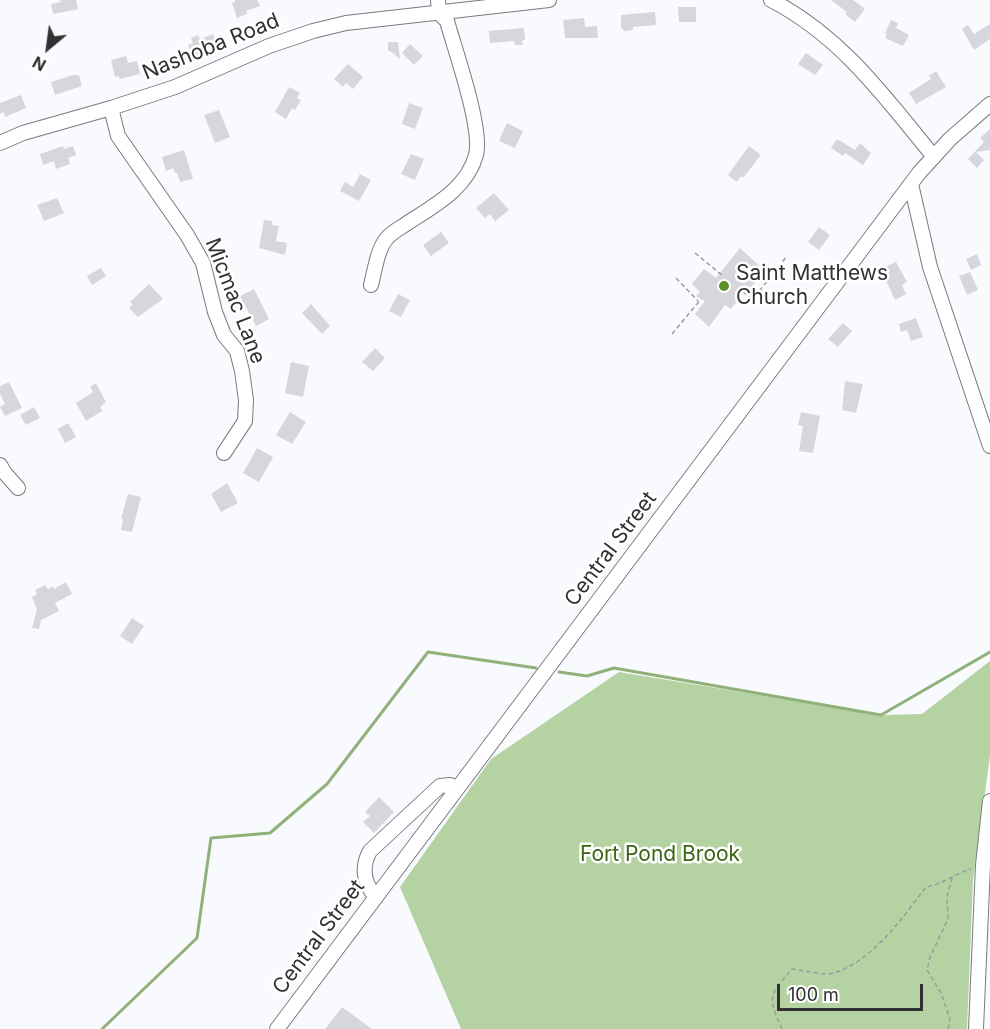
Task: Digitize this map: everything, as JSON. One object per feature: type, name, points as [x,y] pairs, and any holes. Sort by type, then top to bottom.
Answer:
[{"type":"street","name":"Nashoba Road","points":[[0,142],[175,87],[269,46],[313,31],[439,6],[549,0]]},
{"type":"street","points":[[771,0],[818,29],[844,52],[882,92],[934,157]]},
{"type":"street","points":[[371,285],[380,252],[388,237],[454,192],[470,169],[476,154],[474,122],[469,97],[447,21],[439,6]]},
{"type":"street","name":"Central Street","points":[[277,1029],[911,184],[950,139],[990,104]]},
{"type":"street","name":"Micmac Lane","points":[[111,108],[118,136],[187,235],[203,263],[215,312],[224,335],[237,351],[246,400],[245,421],[224,453]]},
{"type":"street","points":[[911,184],[930,267],[990,446]]},
{"type":"street","points":[[0,465],[18,488]]},
{"type":"street","points":[[375,896],[365,877],[365,862],[370,851],[440,786],[444,784],[456,788]]},
{"type":"street","points":[[976,1029],[984,975],[983,865],[990,801]]},
{"type":"path","points":[[695,253],[723,276]]},
{"type":"path","points":[[743,292],[753,299],[787,256]]},
{"type":"path","points":[[676,278],[699,302]]},
{"type":"path","points":[[672,334],[701,299]]},
{"type":"path","points":[[782,1029],[772,1007],[773,991],[792,969],[833,974],[863,958],[906,913],[926,887],[936,885],[953,874],[983,865]]},
{"type":"path","points":[[948,1029],[950,1019],[941,993],[927,970],[930,957],[948,920],[947,896],[953,874]]},
{"type":"green space","name":"Fort Pond Brook","points":[[990,661],[990,756],[973,880],[967,1029],[461,1029],[400,887],[491,759],[619,672],[881,715],[922,714]]},
{"type":"building","points":[[60,0],[76,0],[78,9],[53,14],[51,4],[61,2]]},
{"type":"building","points":[[235,0],[257,0],[260,6],[246,11],[247,14],[237,18],[232,3]]},
{"type":"building","points":[[831,0],[853,0],[865,9],[855,22],[845,14],[847,12]]},
{"type":"building","points":[[678,7],[696,7],[696,22],[679,22]]},
{"type":"building","points":[[655,12],[656,25],[633,27],[633,30],[624,31],[621,27],[621,15]]},
{"type":"building","points":[[584,18],[585,27],[597,26],[598,38],[565,38],[563,20]]},
{"type":"building","points":[[891,20],[898,23],[896,28],[909,35],[903,46],[885,38]]},
{"type":"building","points":[[990,24],[990,39],[974,50],[962,29],[968,25],[974,34]]},
{"type":"building","points":[[524,28],[523,45],[515,45],[514,41],[490,43],[489,31]]},
{"type":"building","points":[[213,34],[217,44],[206,48],[207,51],[192,56],[188,45],[193,43],[191,38],[198,35],[200,39]]},
{"type":"building","points":[[388,42],[398,42],[400,59],[388,51]]},
{"type":"building","points":[[410,44],[423,56],[414,65],[402,53]]},
{"type":"building","points":[[806,53],[823,65],[815,75],[798,64]]},
{"type":"building","points":[[126,56],[128,63],[137,61],[140,74],[120,79],[119,76],[115,77],[111,60]]},
{"type":"building","points":[[348,64],[363,77],[353,89],[346,83],[343,87],[334,79]]},
{"type":"building","points":[[936,71],[946,87],[916,104],[909,93],[931,79],[929,76]]},
{"type":"building","points":[[79,75],[82,86],[55,95],[51,82]]},
{"type":"building","points":[[289,87],[300,93],[297,98],[301,100],[295,110],[292,108],[286,119],[275,112]]},
{"type":"building","points":[[21,95],[26,108],[5,117],[4,112],[0,114],[0,103]]},
{"type":"building","points":[[409,103],[423,108],[415,129],[402,124]]},
{"type":"building","points":[[219,110],[230,137],[215,143],[204,115]]},
{"type":"building","points":[[507,123],[523,131],[515,148],[499,141]]},
{"type":"building","points":[[990,129],[990,150],[976,152],[984,160],[977,168],[968,159],[984,142],[980,138]]},
{"type":"building","points":[[836,140],[855,150],[860,143],[871,153],[863,165],[845,153],[843,156],[831,148]]},
{"type":"building","points":[[63,146],[64,149],[73,146],[76,155],[68,158],[70,164],[56,169],[54,161],[43,165],[40,154]]},
{"type":"building","points":[[749,146],[761,155],[743,178],[741,176],[737,182],[728,175]]},
{"type":"building","points":[[184,150],[193,179],[180,182],[173,168],[166,171],[162,157]]},
{"type":"building","points":[[411,154],[424,159],[415,180],[401,174]]},
{"type":"building","points":[[360,174],[371,180],[359,201],[340,191],[345,182],[353,187]]},
{"type":"building","points":[[494,193],[509,210],[495,221],[490,214],[485,218],[476,208]]},
{"type":"building","points":[[57,198],[64,213],[44,221],[37,205]]},
{"type":"building","points":[[264,220],[272,221],[272,225],[279,226],[276,241],[287,243],[285,255],[259,248]]},
{"type":"building","points":[[819,227],[830,235],[819,250],[808,242]]},
{"type":"building","points":[[441,232],[449,243],[431,256],[423,245]]},
{"type":"building","name":"Saint Matthews Church","points":[[740,248],[765,271],[749,290],[747,288],[731,309],[725,305],[709,327],[695,314],[705,301],[696,296],[700,292],[692,284],[704,269],[716,278]]},
{"type":"building","points":[[977,254],[981,265],[971,270],[966,259]]},
{"type":"building","points":[[896,262],[907,282],[902,285],[906,294],[895,300],[882,272],[886,270],[885,267]]},
{"type":"building","points":[[101,268],[106,276],[92,285],[87,276]]},
{"type":"building","points":[[970,272],[978,290],[967,295],[959,276]]},
{"type":"building","points":[[149,284],[163,299],[138,317],[129,308],[133,304],[130,302]]},
{"type":"building","points":[[254,289],[269,319],[256,326],[240,296]]},
{"type":"building","points":[[398,294],[410,300],[401,317],[389,311]]},
{"type":"building","points":[[311,304],[330,326],[322,334],[302,313]]},
{"type":"building","points":[[916,318],[923,337],[911,341],[907,330],[901,332],[899,324]]},
{"type":"building","points":[[843,323],[852,331],[838,347],[828,339]]},
{"type":"building","points":[[375,348],[385,358],[373,371],[362,362]]},
{"type":"building","points":[[291,362],[309,366],[303,397],[285,393]]},
{"type":"building","points":[[845,381],[863,384],[856,413],[842,410]]},
{"type":"building","points":[[9,382],[22,408],[5,416],[0,407],[5,404],[0,394],[0,386]]},
{"type":"building","points":[[96,383],[106,402],[100,407],[102,411],[86,421],[76,403],[93,392],[90,387]]},
{"type":"building","points":[[34,407],[40,418],[26,425],[20,415]]},
{"type":"building","points":[[290,412],[306,422],[292,444],[276,435]]},
{"type":"building","points":[[801,412],[820,416],[813,453],[799,451],[803,426],[798,425]]},
{"type":"building","points":[[68,423],[76,437],[65,443],[58,429]]},
{"type":"building","points":[[257,448],[273,457],[259,482],[243,473]]},
{"type":"building","points":[[227,483],[238,503],[221,512],[211,494]]},
{"type":"building","points":[[128,494],[141,497],[132,532],[121,530],[123,519],[121,519]]},
{"type":"building","points":[[66,582],[72,594],[55,603],[59,611],[41,620],[39,629],[32,628],[37,609],[32,597],[37,594],[35,590],[45,585],[48,589],[53,586],[54,589]]},
{"type":"building","points":[[132,618],[144,626],[132,644],[120,636]]},
{"type":"building","points":[[379,797],[394,812],[374,833],[363,822],[370,816],[365,812]]},
{"type":"building","points":[[342,1007],[372,1029],[325,1029]]},
{"type":"waterway","name":"Fort Pond Brook","points":[[102,1029],[197,938],[211,838],[270,833],[327,784],[428,652],[536,668]]},
{"type":"waterway","name":"Fort Pond Brook","points":[[559,672],[587,676],[614,668],[881,715],[990,652]]},
{"type":"place","name":"Saint Matthews Church","points":[[724,286]]}]
